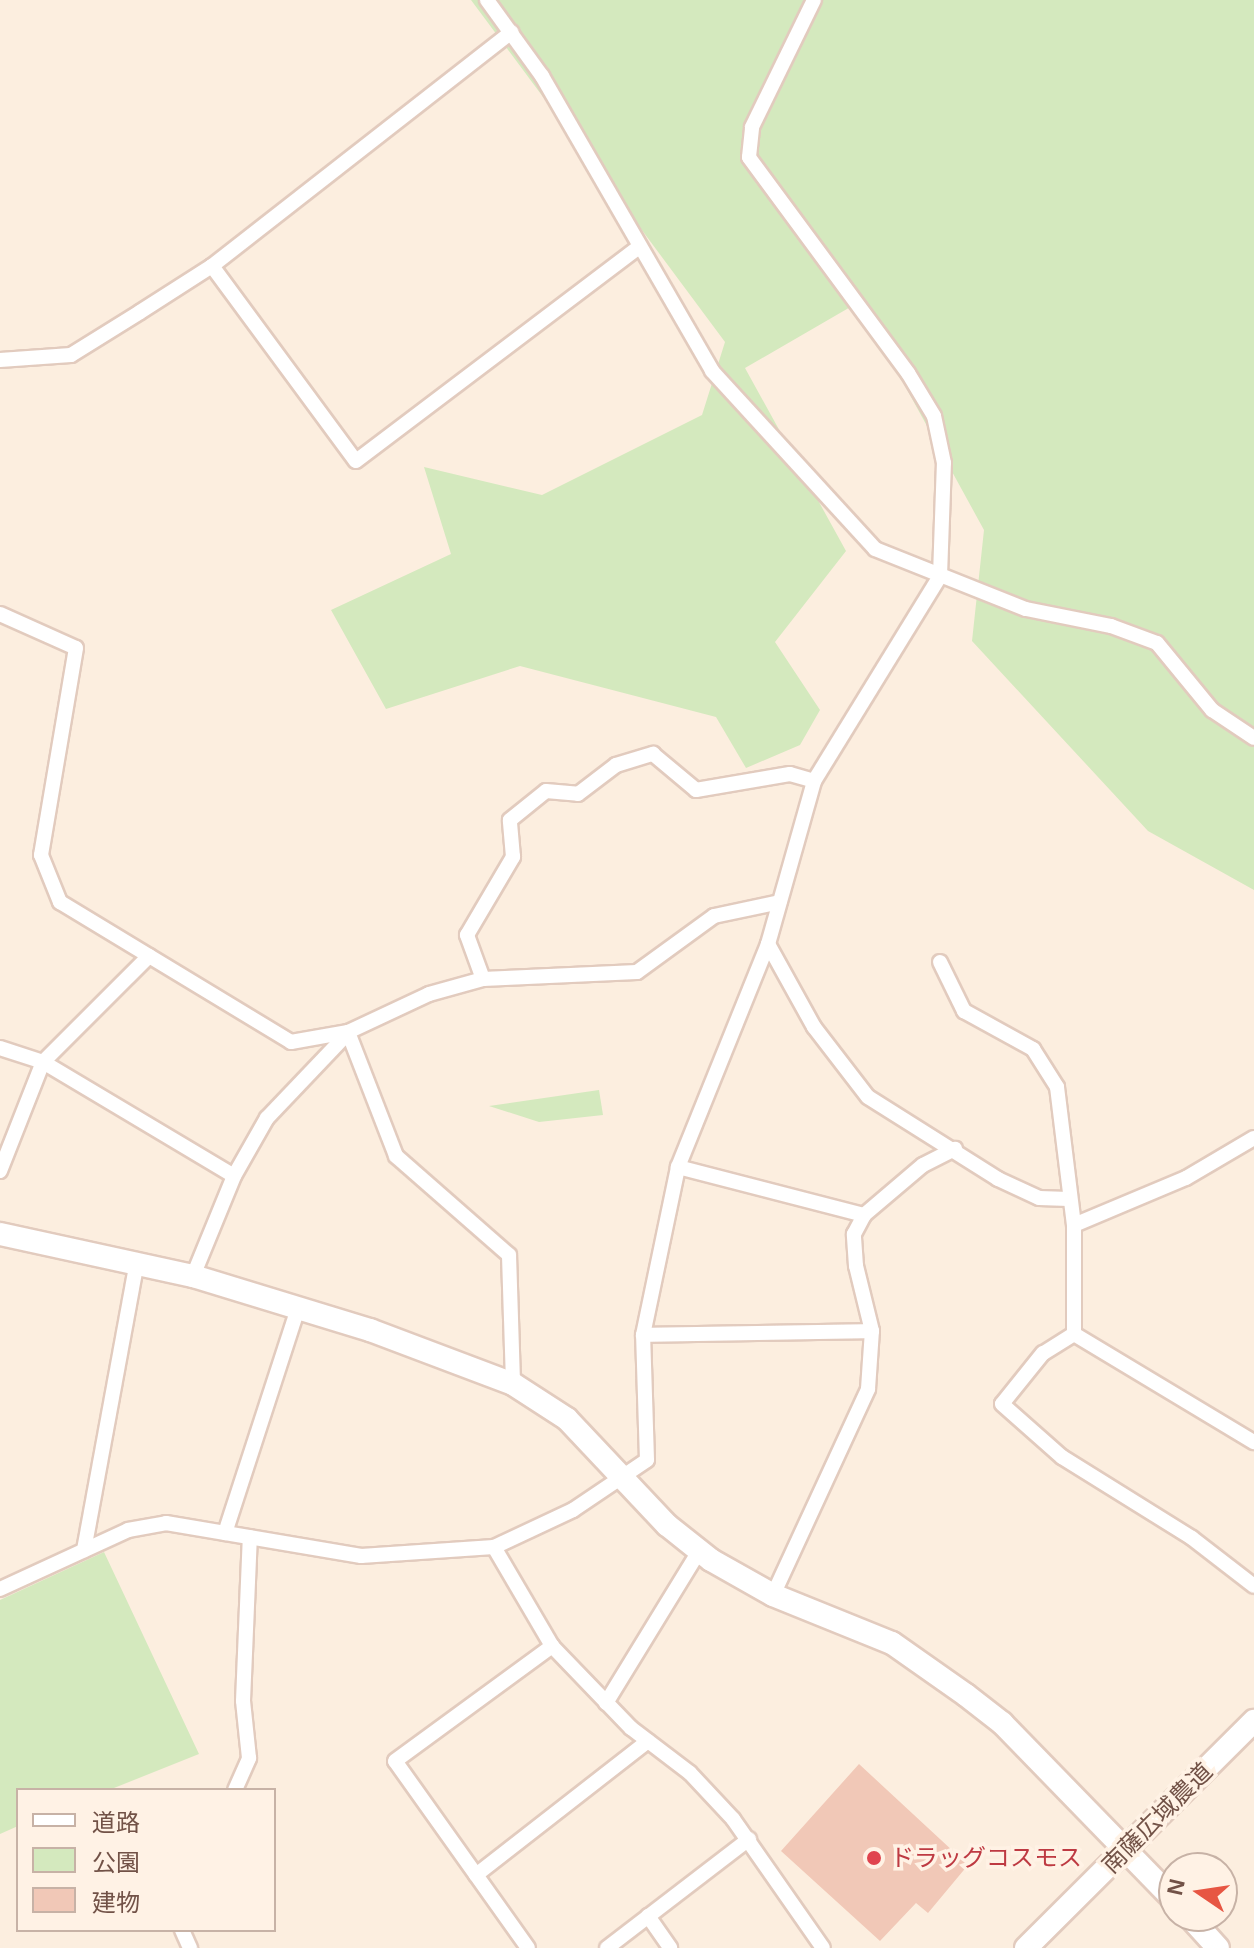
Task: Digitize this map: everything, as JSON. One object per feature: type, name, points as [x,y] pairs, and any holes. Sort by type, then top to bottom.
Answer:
[{"type":"street","points":[[487,0],[587,149],[639,247],[712,371],[825,500],[875,549],[1026,609],[1111,626],[1157,643],[1212,710],[1254,738]]},
{"type":"street","points":[[0,1589],[128,1530],[166,1523],[361,1556],[494,1547],[625,1478],[647,1460],[643,1335],[678,1167],[768,944],[814,781],[940,576],[944,463],[934,416],[908,373],[749,157],[752,127],[814,0]]},
{"type":"street","points":[[0,360],[71,355],[212,266],[511,32]]},
{"type":"street","points":[[212,266],[356,461],[639,247]]},
{"type":"street","points":[[0,614],[76,648],[41,855],[60,902],[291,1042],[348,1032],[429,994],[483,979],[637,972],[714,916],[780,902]]},
{"type":"street","points":[[483,979],[467,935],[513,857],[510,820],[546,791],[578,794],[616,765],[653,754],[696,790],[790,774],[814,781]]},
{"type":"street","points":[[768,944],[814,1027],[868,1097],[955,1149],[998,1179],[1039,1198],[1069,1199]]},
{"type":"street","points":[[0,1171],[43,1062],[149,956]]},
{"type":"street","points":[[940,962],[964,1011],[1033,1049],[1057,1087],[1074,1225],[1074,1334]]},
{"type":"street","points":[[193,1276],[234,1176],[267,1118],[348,1032]]},
{"type":"street","points":[[348,1032],[396,1156],[509,1255],[513,1384]]},
{"type":"street","points":[[0,1048],[43,1062],[234,1176]]},
{"type":"street","points":[[1074,1225],[1186,1178],[1254,1138]]},
{"type":"street","points":[[773,1595],[868,1389],[872,1331],[856,1266],[854,1234],[864,1215],[923,1165],[955,1149]]},
{"type":"street","points":[[678,1167],[864,1215]]},
{"type":"street","points":[[0,1234],[193,1276],[298,1308],[513,1384],[567,1419],[667,1525],[699,1551],[773,1595],[892,1643],[966,1695],[1002,1723],[1158,1883]]},
{"type":"street","points":[[84,1550],[137,1262]]},
{"type":"street","points":[[225,1533],[298,1308]]},
{"type":"street","points":[[643,1335],[872,1331]]},
{"type":"street","points":[[1074,1334],[1254,1440]]},
{"type":"street","points":[[1074,1334],[1043,1353],[1002,1404],[1062,1457],[1192,1538],[1254,1586]]},
{"type":"street","points":[[236,1788],[249,1758],[243,1701],[250,1537]]},
{"type":"street","points":[[494,1547],[552,1646],[606,1703],[690,1773],[749,1839],[823,1948]]},
{"type":"street","points":[[606,1703],[699,1551]]},
{"type":"street","points":[[528,1948],[395,1761],[552,1646]]},
{"type":"street","name":"南薩広域農道","points":[[1026,1948],[1254,1721]]},
{"type":"street","points":[[476,1875],[648,1741]]},
{"type":"street","points":[[607,1948],[749,1839]]},
{"type":"street","points":[[648,1916],[670,1948]]},
{"type":"street","points":[[1204,1932],[1218,1948]]},
{"type":"green space","points":[[471,0],[1254,0],[1254,890],[1148,831],[972,641],[984,530],[859,302],[745,368],[846,551],[775,642],[820,710],[800,745],[746,768],[716,717],[520,666],[386,709],[331,610],[451,554],[424,467],[542,495],[702,415],[725,342]]},
{"type":"green space","points":[[599,1090],[603,1115],[539,1122],[489,1106]]},
{"type":"green space","points":[[104,1552],[199,1754],[114,1788],[16,1788],[16,1827],[0,1834],[0,1600]]},
{"type":"building","name":"ドラッグコスモス","points":[[859,1764],[968,1865],[928,1913],[916,1903],[880,1941],[781,1851]]},
{"type":"place","name":"ドラッグコスモス","points":[[874,1858]]}]
